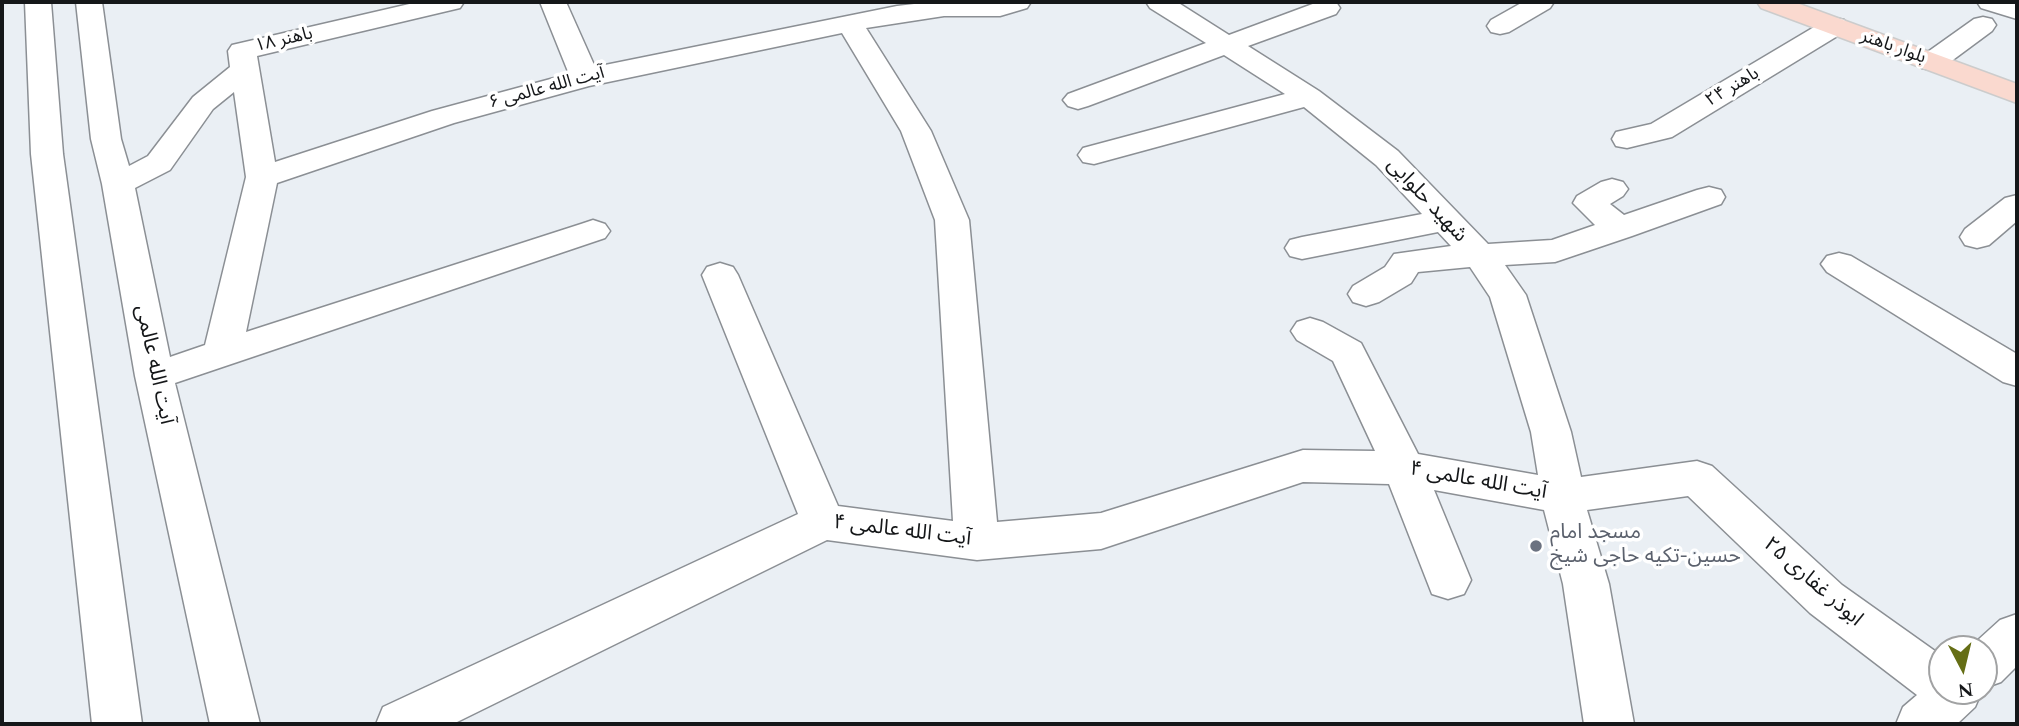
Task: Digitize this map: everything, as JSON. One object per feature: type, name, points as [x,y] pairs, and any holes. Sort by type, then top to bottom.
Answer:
[{"type":"main road","name":"بلوار باهنر","points":[[1769,2],[2017,94]]},
{"type":"street","name":"آیت الله عالمی","points":[[38,2],[77,147],[118,184],[154,376],[235,724]]},
{"type":"street","name":"آیت الله عالمی","points":[[89,2],[77,147],[117,724]]},
{"type":"street","name":"باهنر ۱۸","points":[[262,177],[242,51],[451,2]]},
{"type":"street","points":[[553,2],[585,78]]},
{"type":"street","name":"آیت الله عالمی ۶","points":[[262,177],[443,117],[585,78],[850,24],[944,8],[1000,8],[1018,2]]},
{"type":"street","name":"شهید حلوایی","points":[[1159,2],[1309,97],[1387,158],[1479,255],[1508,295],[1551,432],[1563,496],[1586,584],[1609,724]]},
{"type":"street","points":[[1500,26],[1541,2]]},
{"type":"street","points":[[1078,100],[1226,43],[1328,8]]},
{"type":"street","points":[[1932,62],[1986,14],[2017,11]]},
{"type":"street","points":[[850,24],[916,131],[952,220],[977,542]]},
{"type":"street","name":"باهنر ۲۴","points":[[1627,139],[1661,131],[1835,26]]},
{"type":"street","points":[[118,184],[159,163],[203,103],[245,69]]},
{"type":"street","points":[[1094,155],[1309,97]]},
{"type":"street","points":[[222,354],[262,177]]},
{"type":"street","points":[[1612,189],[1589,202],[1620,229]]},
{"type":"street","points":[[1366,294],[1398,275],[1406,262],[1555,251],[1709,197]]},
{"type":"street","points":[[1977,237],[2017,205]]},
{"type":"street","points":[[1302,248],[1444,220]]},
{"type":"street","points":[[154,376],[593,231]]},
{"type":"street","points":[[1839,264],[2017,372]]},
{"type":"street","points":[[720,275],[824,522]]},
{"type":"street","points":[[1310,331],[1348,352],[1404,468],[1448,580]]},
{"type":"street","name":"آیت الله عالمی ۴","points":[[411,722],[824,522],[977,542],[1101,531],[1303,466],[1404,468],[1563,496]]},
{"type":"street","name":"ابوذر غفاری ۲۵","points":[[1563,496],[1697,478],[1826,600],[1928,675]]},
{"type":"street","points":[[1998,651],[2017,635]]},
{"type":"place","name":"مسجد امام حسین-تکیه حاجی شیخ","points":[[1536,546]]}]
